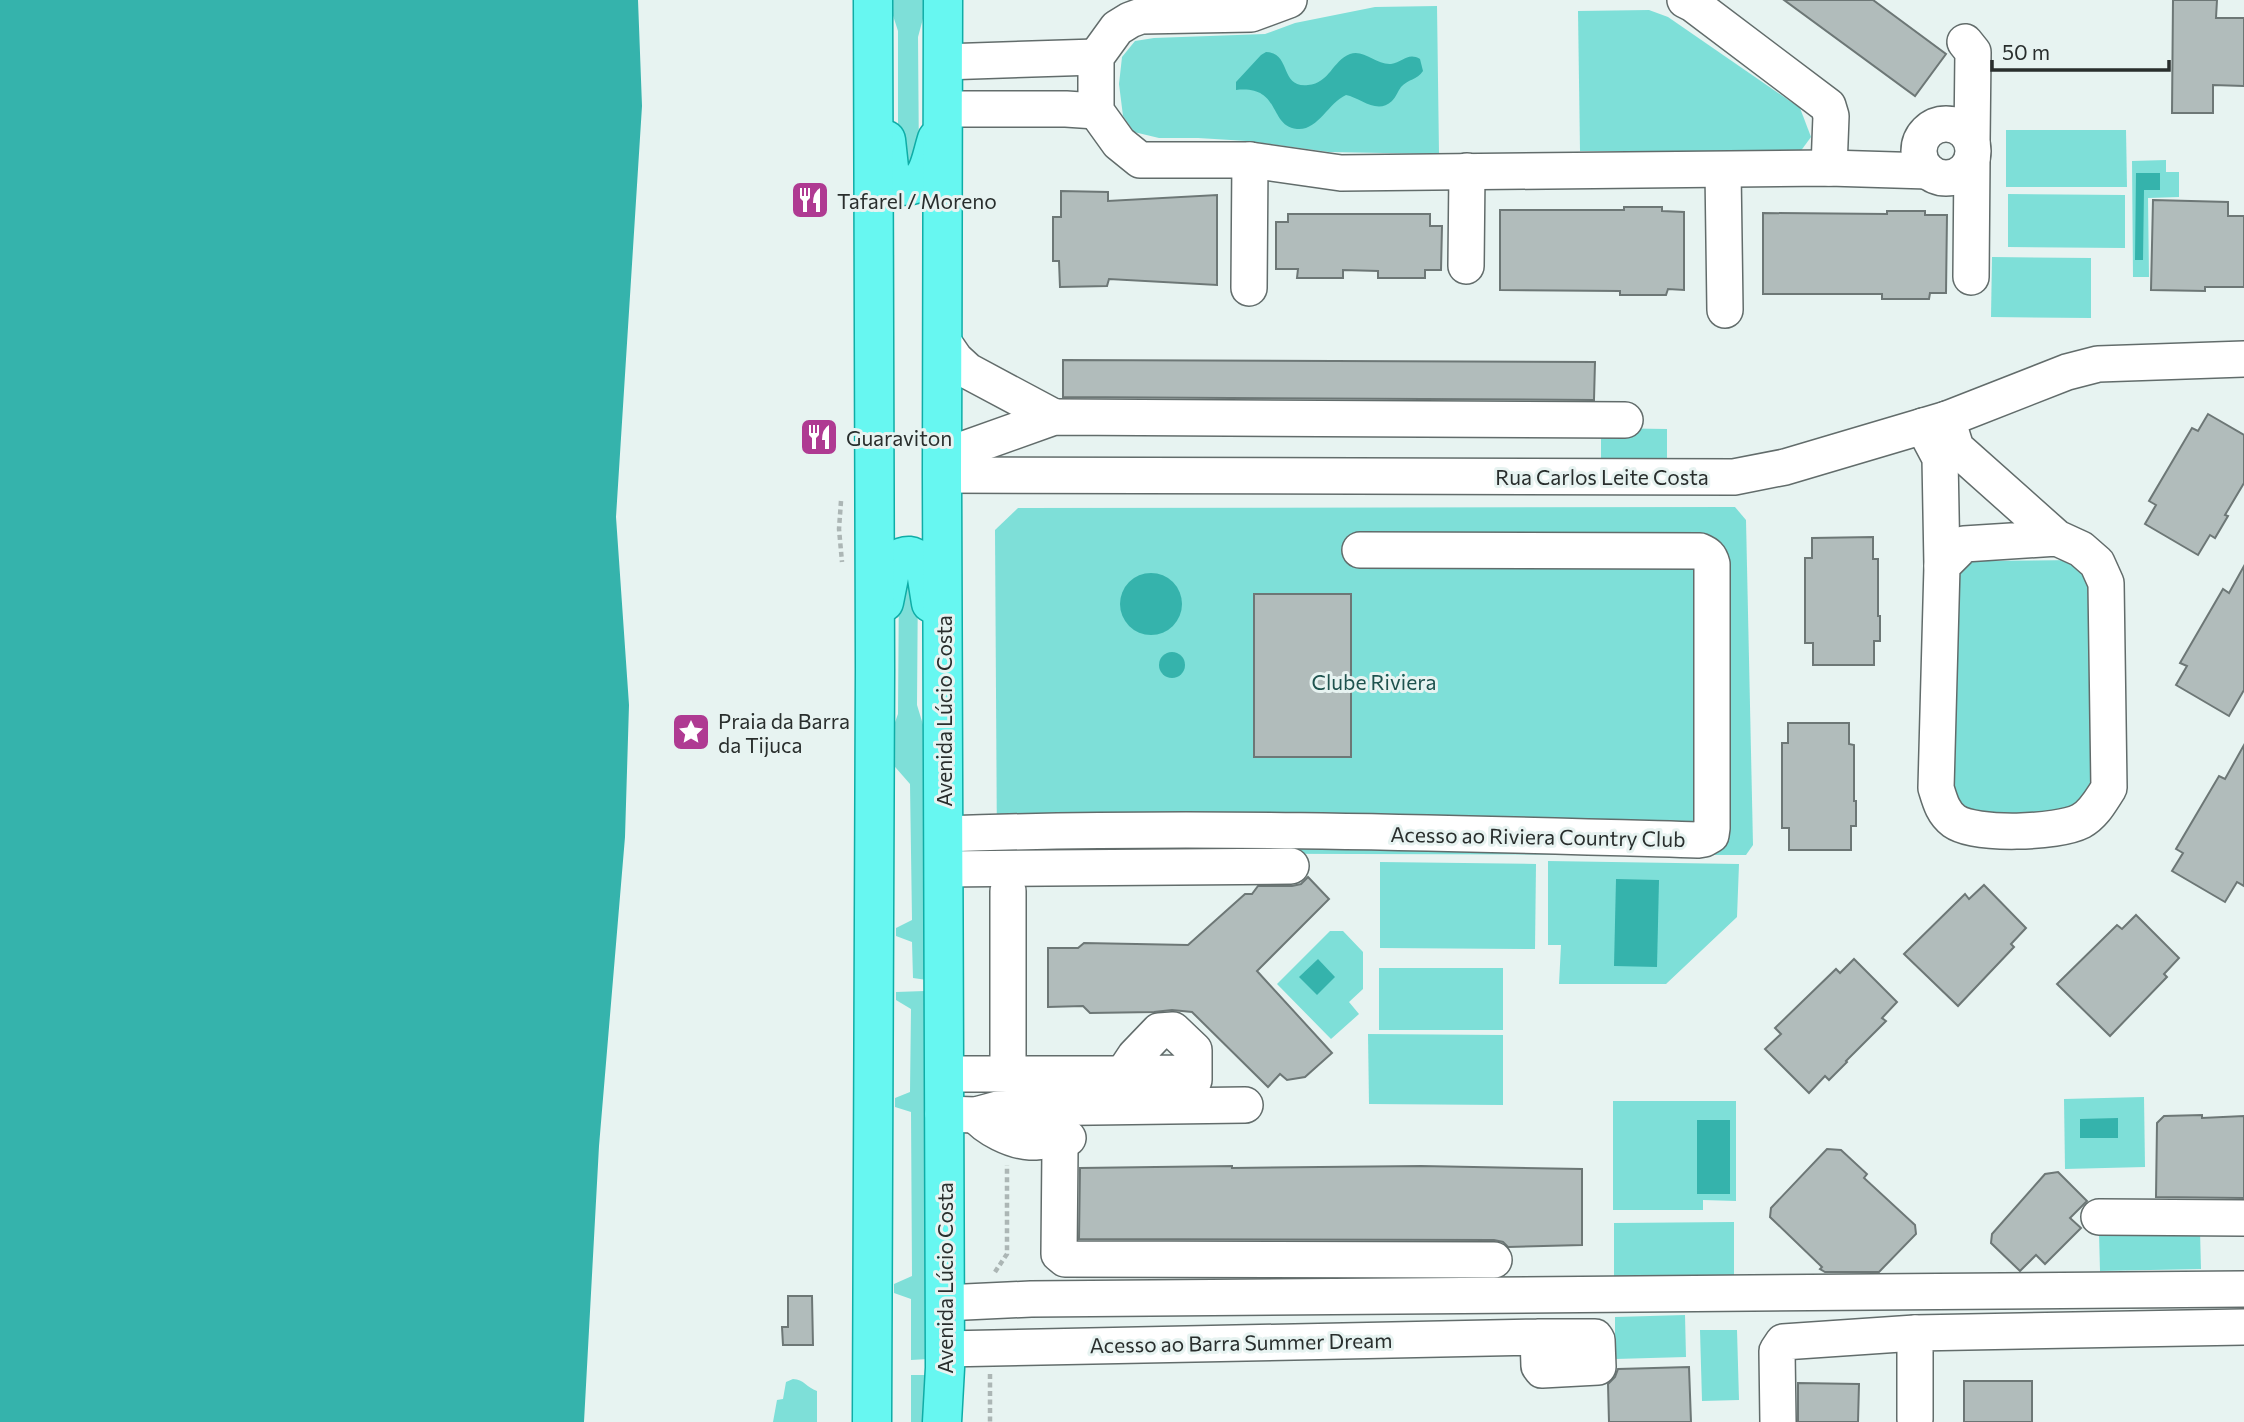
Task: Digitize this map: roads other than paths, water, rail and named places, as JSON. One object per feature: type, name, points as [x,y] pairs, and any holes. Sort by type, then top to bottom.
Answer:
[{"type":"main road","points":[[872,1422],[875,669],[873,0]]},
{"type":"main road","name":"Avenida Lúcio Costa","points":[[942,1422],[944,1349],[959,1302],[967,1117],[943,1074],[943,0]]},
{"type":"main road","points":[[873,37],[890,177],[897,185],[908,187],[919,183],[926,174],[943,114]]},
{"type":"main road","points":[[875,669],[887,580],[892,562],[903,555],[913,555],[925,565],[943,689]]},
{"type":"street","points":[[1289,0],[1250,7],[1141,16],[1130,20],[1117,28],[1096,57],[1096,111],[1119,143],[1140,160],[1250,160],[1341,173],[1829,169],[1928,171]]},
{"type":"street","points":[[1691,1],[1828,106],[1831,116],[1829,169]]},
{"type":"street","points":[[1965,42],[1973,52],[1971,277]]},
{"type":"street","points":[[943,62],[1096,57]]},
{"type":"street","points":[[1014,61],[1016,109]]},
{"type":"street","points":[[943,114],[1016,109],[1096,111]]},
{"type":"street","points":[[1943,123],[1952,123],[1967,133],[1972,150],[1968,167],[1954,178],[1936,176],[1928,171],[1919,156],[1921,138],[1927,131],[1943,123]]},
{"type":"street","points":[[1249,288],[1250,160]]},
{"type":"street","points":[[1723,170],[1725,310]]},
{"type":"street","points":[[1473,265],[1474,172]]},
{"type":"street","points":[[942,340],[955,359],[968,371],[1054,417]]},
{"type":"street","name":"Rua Carlos Leite Costa","points":[[942,466],[1734,477],[1785,467],[1935,422],[2067,372],[2098,364],[2244,359]]},
{"type":"street","points":[[942,466],[1054,417],[1625,420]]},
{"type":"street","points":[[1935,422],[1956,448],[2057,538],[2081,549],[2097,563],[2106,583],[2109,788],[2097,807],[2083,820],[2064,828],[1980,830],[1955,821],[1942,808],[1936,788],[1942,566],[1940,458],[1935,422]]},
{"type":"street","points":[[1942,566],[1964,544],[2057,538]]},
{"type":"street","name":"Acesso ao Riviera Country Club","points":[[944,852],[1038,831],[1408,832],[1698,840],[1711,835],[1712,564],[1705,553],[1360,550]]},
{"type":"street","points":[[944,852],[1291,866]]},
{"type":"street","points":[[1008,891],[1008,1074]]},
{"type":"street","points":[[943,1074],[1123,1074]]},
{"type":"street","points":[[967,1117],[998,1109],[1059,1128],[1245,1105]]},
{"type":"street","points":[[1059,1128],[1059,1254],[1065,1259],[1494,1261]]},
{"type":"street","points":[[2099,1217],[2244,1218]]},
{"type":"street","points":[[959,1302],[2244,1289]]},
{"type":"street","points":[[1915,1342],[2244,1327]]},
{"type":"street","name":"Acesso ao Barra Summer Dream","points":[[944,1349],[1538,1337]]},
{"type":"street","points":[[1778,1422],[1777,1351],[1783,1342],[2244,1345]]},
{"type":"street","points":[[1915,1342],[1915,1419]]},
{"type":"place","name":"Tafarel / Moreno","points":[[810,200]]},
{"type":"place","name":"Guaraviton","points":[[819,437]]},
{"type":"place","name":"Praia da Barra da Tijuca","points":[[691,732]]},
{"type":"park label","name":"Clube Riviera","points":[[1374,681]]}]
